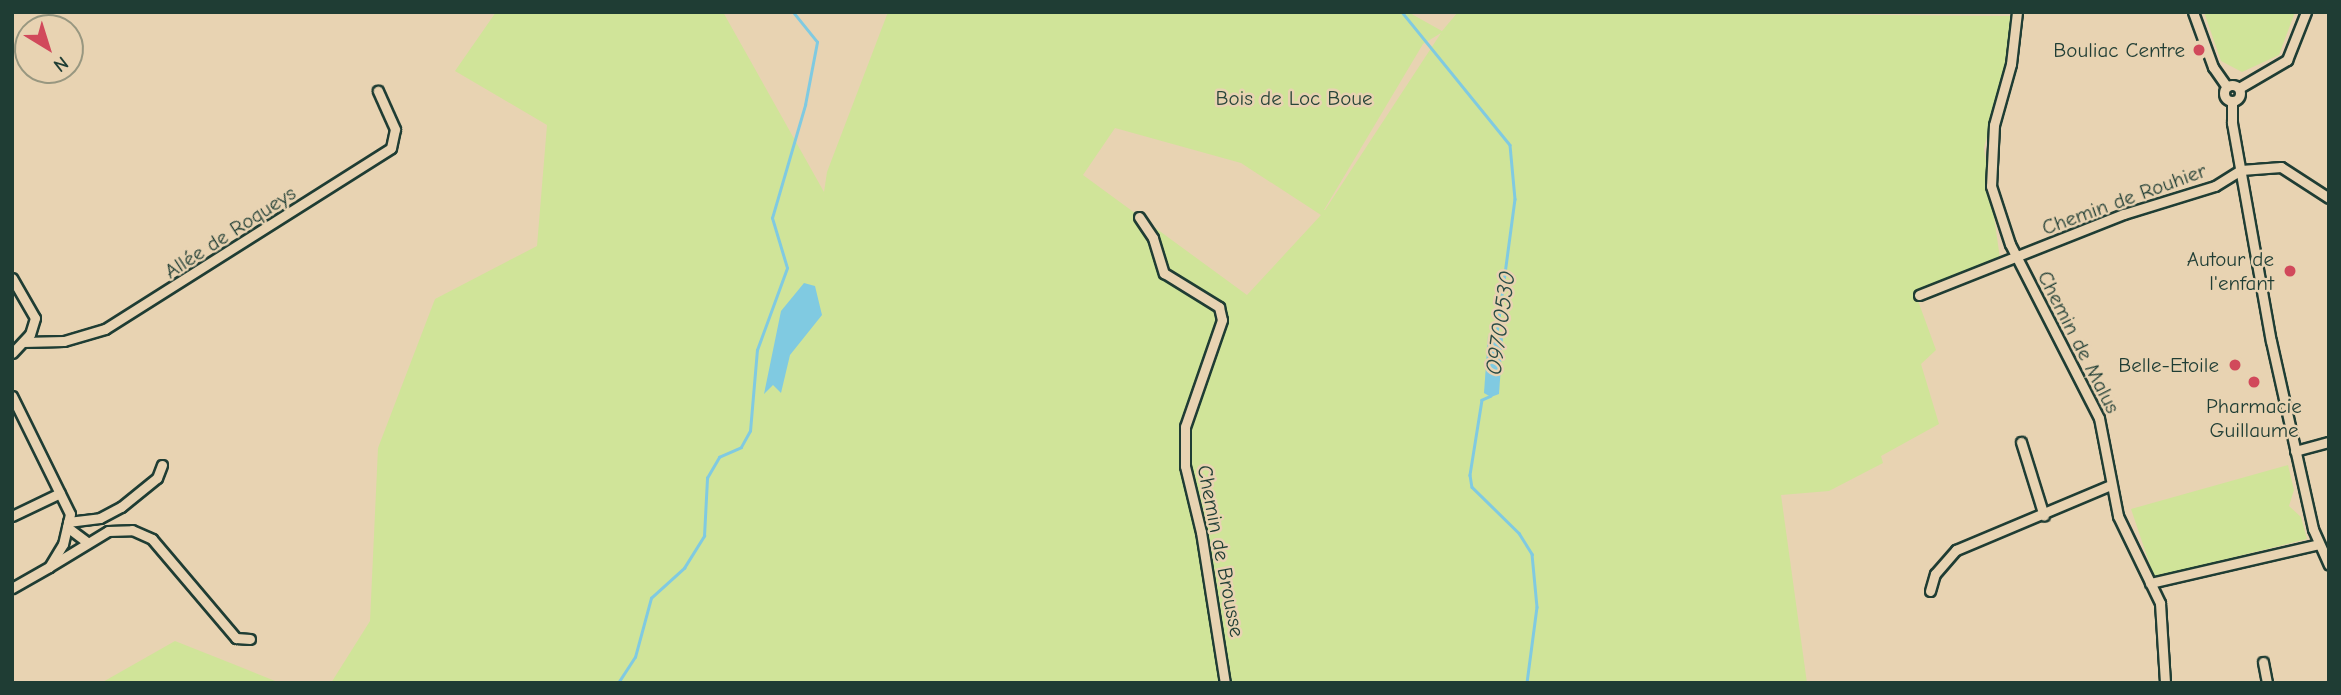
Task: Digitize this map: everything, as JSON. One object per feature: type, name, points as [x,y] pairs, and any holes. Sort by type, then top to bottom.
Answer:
[{"type":"street","name":"Chemin de Malus","points":[[2017,12],[2011,64],[1989,159],[1999,218],[2092,399],[2109,453],[2111,485],[2122,527],[2150,583],[2164,621],[2165,683]]},
{"type":"street","points":[[2193,12],[2213,66],[2227,87]]},
{"type":"street","points":[[2227,87],[2239,88],[2287,60],[2306,12]]},
{"type":"street","points":[[2227,87],[2224,96],[2232,102]]},
{"type":"street","points":[[2239,88],[2240,96],[2232,102],[2231,118],[2263,303],[2295,451],[2319,544],[2329,565]]},
{"type":"street","name":"Allée de Roqueys","points":[[23,342],[64,341],[105,329],[391,148],[395,129],[378,91]]},
{"type":"street","points":[[2241,170],[2281,167],[2329,198]]},
{"type":"street","name":"Chemin de Rouhier","points":[[2018,259],[2124,214],[2215,186],[2241,170]]},
{"type":"street","name":"Chemin de Brousse","points":[[1139,216],[1153,238],[1164,273],[1219,307],[1222,320],[1185,427],[1185,466],[1201,532],[1225,683]]},
{"type":"street","name":"Chemin de Malus","points":[[1919,295],[2018,259]]},
{"type":"street","points":[[12,353],[23,342],[35,318],[14,281]]},
{"type":"street","points":[[12,396],[60,493],[67,525],[48,567]]},
{"type":"street","points":[[2021,442],[2044,516]]},
{"type":"street","points":[[2295,451],[2329,442]]},
{"type":"street","points":[[67,525],[100,518],[121,507],[157,478],[162,465]]},
{"type":"street","points":[[1930,591],[1936,573],[1956,550],[2044,516],[2111,485]]},
{"type":"street","points":[[12,516],[60,493]]},
{"type":"street","points":[[67,525],[88,543]]},
{"type":"street","points":[[12,588],[108,531],[132,530],[152,539],[236,638],[250,639]]},
{"type":"street","points":[[2150,583],[2319,544]]},
{"type":"street","points":[[2263,662],[2267,683]]},
{"type":"green space","name":"Bois de Loc Boue","points":[[496,12],[723,12],[824,192],[827,172],[888,12],[1408,12],[1442,31],[1458,12],[2012,16],[2007,62],[1984,148],[2001,265],[1917,298],[1936,350],[1921,364],[1939,424],[1881,456],[1883,463],[1829,491],[1781,495],[1807,683],[331,683],[370,621],[378,448],[435,299],[537,246],[547,125],[455,71]],"holes":[[[1441,33],[1325,210],[1324,210],[1423,44]],[[1115,128],[1241,163],[1321,215],[1247,295],[1083,175]]]},
{"type":"green space","points":[[2204,12],[2295,12],[2279,55],[2242,72],[2221,61]]},
{"type":"green space","points":[[2288,465],[2294,490],[2289,506],[2301,517],[2307,539],[2154,577],[2131,509]]},
{"type":"green space","points":[[175,641],[233,664],[280,683],[101,683]]},
{"type":"water","points":[[804,283],[815,286],[822,315],[790,355],[781,393],[773,385],[764,394],[781,311]]},
{"type":"water","points":[[1498,333],[1503,337],[1499,394],[1491,397],[1484,393],[1488,336]]},
{"type":"waterway","points":[[618,683],[635,657],[651,598],[684,568],[704,536],[707,478],[719,457],[741,447],[750,431],[757,350],[787,268],[772,218],[805,105],[817,42],[793,12]]},
{"type":"waterway","name":"O9700530","points":[[1402,12],[1510,145],[1515,199],[1497,334]]},
{"type":"waterway","name":"O9700530","points":[[1491,396],[1482,400],[1470,475],[1472,487],[1519,533],[1532,554],[1537,607],[1527,683]]},
{"type":"place","name":"Bouliac Centre","points":[[2199,50]]},
{"type":"place","name":"Autour de l'enfant","points":[[2290,271]]},
{"type":"place","name":"Belle-Etoile","points":[[2235,365]]},
{"type":"place","name":"Pharmacie Guillaume","points":[[2254,382]]}]
